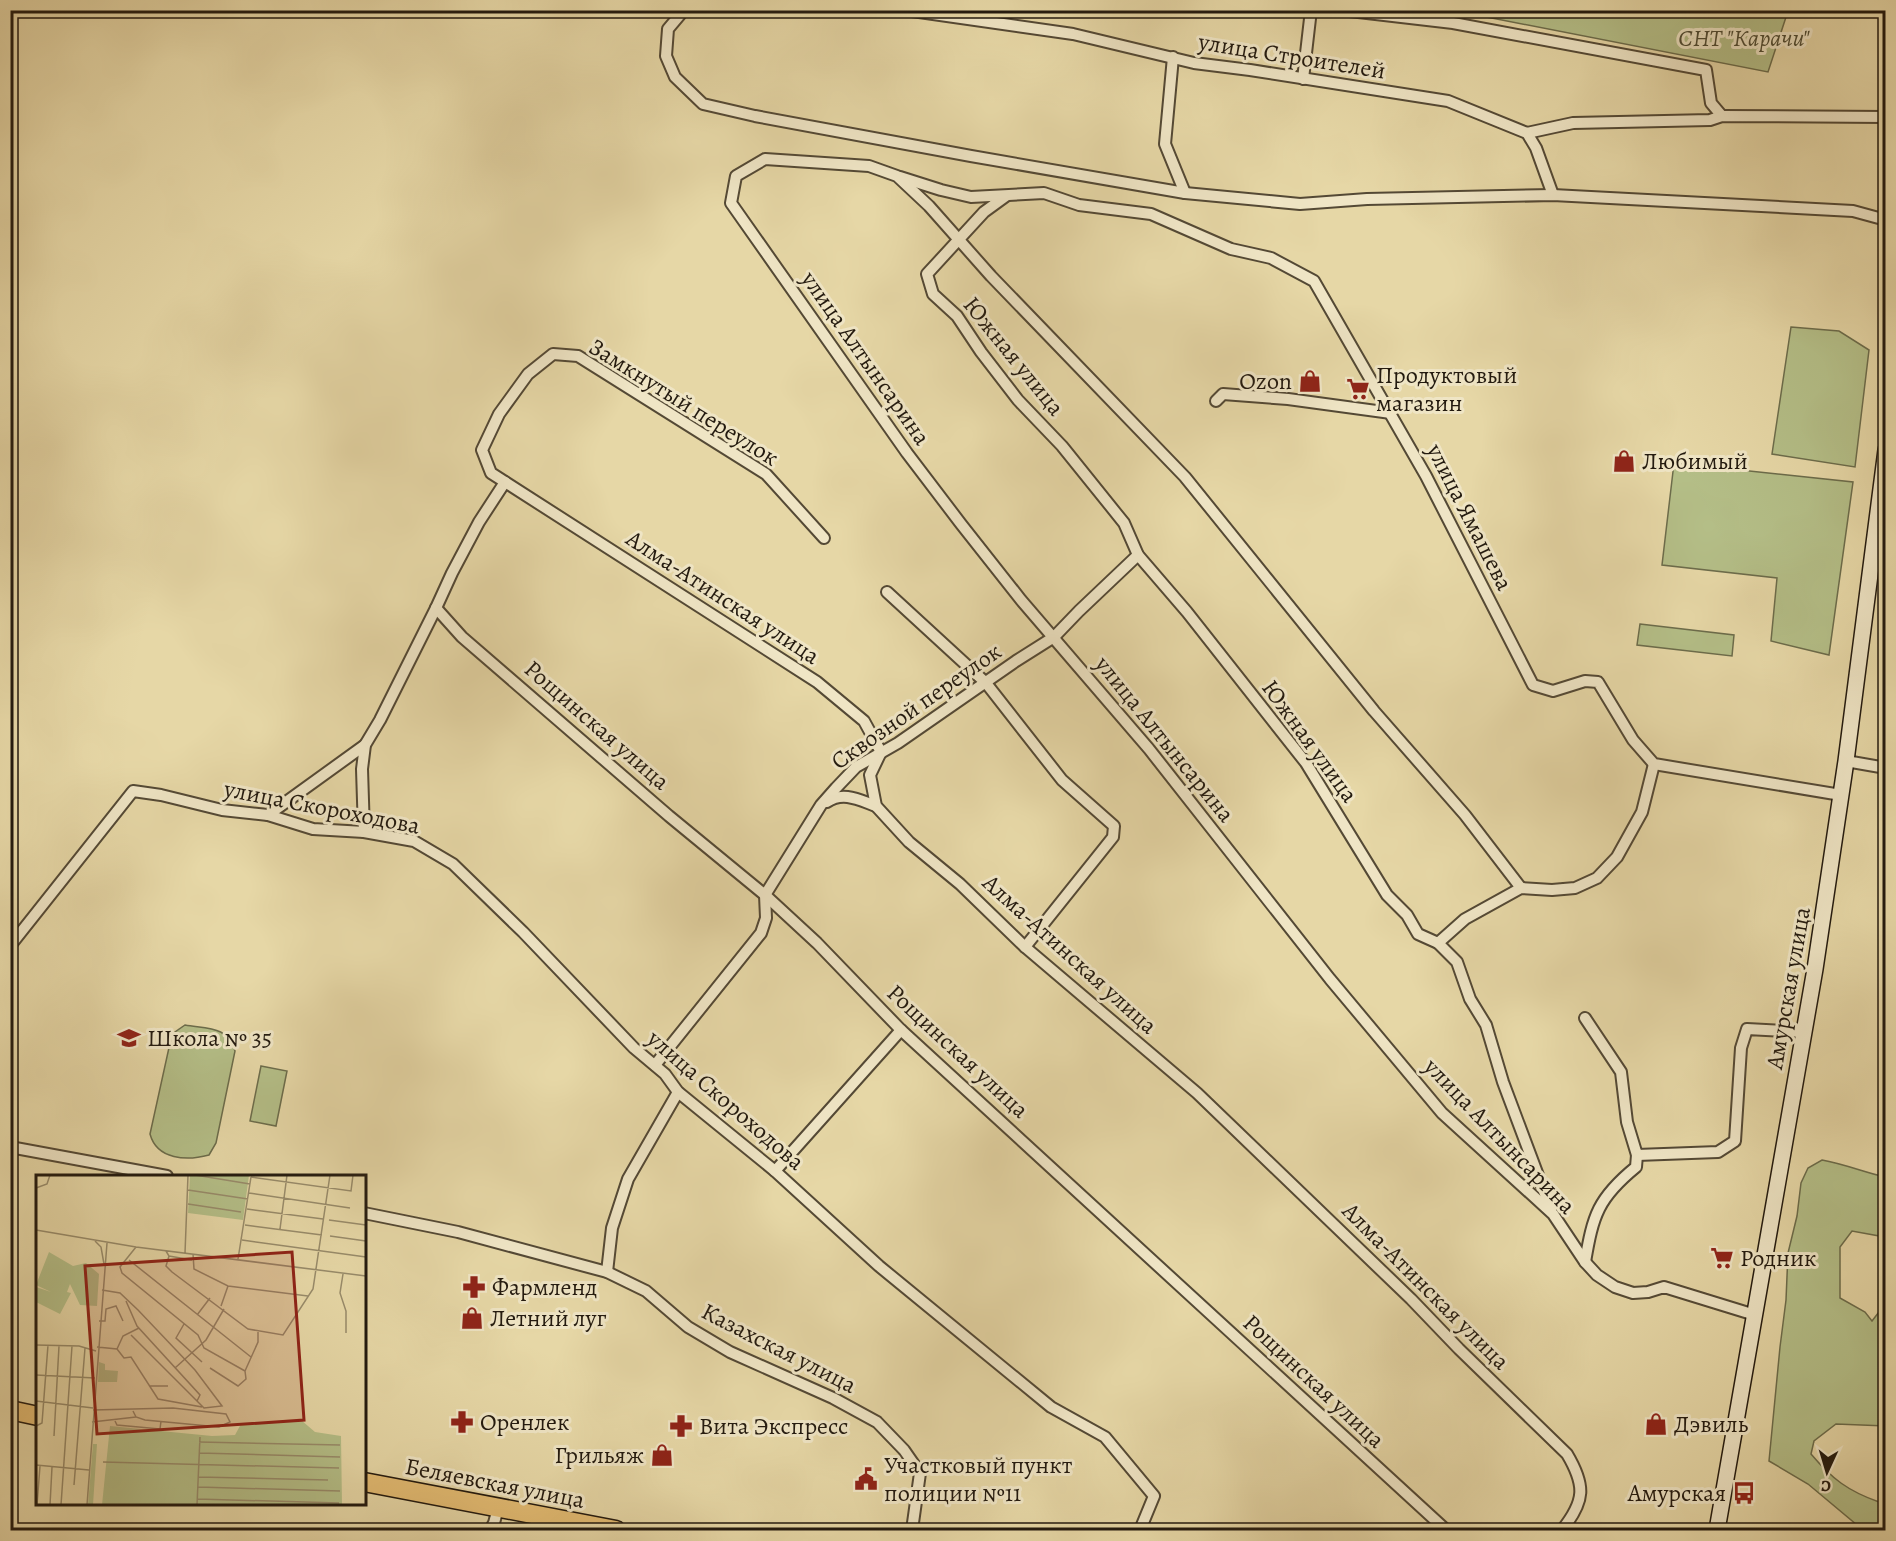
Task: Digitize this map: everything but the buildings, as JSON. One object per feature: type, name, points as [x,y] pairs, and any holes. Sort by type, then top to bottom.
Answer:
[{"type":"main road","points":[[10,1410],[36,1416]]},
{"type":"main road","name":"Беляевская улица","points":[[366,1482],[616,1530]]},
{"type":"street","points":[[684,10],[668,29],[666,56],[675,77],[703,104],[948,152],[1185,193],[1300,204],[1367,199],[1553,195],[1853,211],[1886,220]]},
{"type":"street","name":"улица Строителей","points":[[905,10],[1073,34],[1194,63],[1448,101],[1527,133]]},
{"type":"street","points":[[1303,79],[1311,10]]},
{"type":"street","points":[[1341,10],[1453,23],[1706,70],[1711,103],[1722,116]]},
{"type":"street","points":[[1173,57],[1165,144],[1185,193]]},
{"type":"street","points":[[1553,195],[1536,148],[1527,133],[1573,123],[1710,120],[1722,116],[1886,117]]},
{"type":"street","name":"улица Ямашева","points":[[731,203],[736,176],[765,159],[869,166],[941,190],[970,196],[1044,193],[1079,205],[1151,214],[1231,249],[1270,258],[1314,281],[1426,476],[1533,685],[1553,692],[1585,681],[1598,682],[1633,740],[1654,764]]},
{"type":"street","points":[[897,176],[929,206],[958,240],[984,212],[1006,196]]},
{"type":"street","name":"улица Алтынсарина","points":[[731,203],[947,506],[1021,600],[1149,749],[1330,979],[1442,1113],[1553,1214],[1585,1262],[1597,1275],[1615,1287],[1633,1293],[1648,1292],[1664,1287],[1755,1315]]},
{"type":"street","name":"Южная улица","points":[[1521,888],[1465,815],[1374,711],[1185,477],[958,240],[927,274],[933,294],[957,316],[1018,400],[1062,446],[1124,523],[1138,555],[1188,612],[1306,763],[1387,895],[1407,915],[1418,934],[1438,942],[1457,962],[1470,999],[1486,1025],[1503,1082],[1553,1214]]},
{"type":"street","name":"Замкнутый переулок","points":[[505,482],[491,472],[482,450],[499,414],[528,374],[554,354],[578,356],[766,474],[824,538]]},
{"type":"street","points":[[1215,401],[1223,394],[1288,399],[1391,413]]},
{"type":"street","name":"Амурская улица","points":[[1717,1530],[1804,1032],[1881,520],[1886,450]]},
{"type":"street","points":[[268,815],[365,745],[380,720],[479,522],[505,482]]},
{"type":"street","name":"Алма-Атинская улица","points":[[505,482],[817,682],[864,721],[881,752]]},
{"type":"street","name":"Сквозной переулок","points":[[655,1065],[761,933],[766,918],[765,895],[821,805],[856,767],[898,743],[1054,637],[1079,610],[1138,555]]},
{"type":"street","points":[[887,592],[986,683],[1062,780],[1114,826],[1113,837],[1025,947]]},
{"type":"street","name":"Рощинская улица","points":[[436,608],[462,637],[669,816],[765,895],[818,943],[901,1030],[1446,1530]]},
{"type":"street","points":[[364,832],[365,745]]},
{"type":"street","points":[[821,805],[835,796],[844,795],[876,806],[870,775],[881,752]]},
{"type":"street","points":[[1846,761],[1886,768]]},
{"type":"street","points":[[1438,942],[1465,919],[1521,888],[1552,890],[1575,888],[1597,878],[1617,857],[1642,812],[1654,764],[1841,795]]},
{"type":"street","name":"улица Скороходова","points":[[10,946],[133,791],[161,795],[222,810],[268,815],[314,829],[364,832],[414,841],[453,864],[524,932],[634,1048],[665,1074],[678,1092],[775,1170],[879,1266],[1052,1407],[1105,1437],[1154,1496],[1140,1530]]},
{"type":"street","name":"Алма-Атинская улица","points":[[876,806],[909,842],[960,884],[1025,947],[1197,1093],[1411,1299],[1567,1454],[1578,1472],[1581,1494],[1575,1512],[1563,1530]]},
{"type":"street","points":[[1585,1018],[1621,1072],[1627,1122],[1637,1155],[1636,1167],[1609,1190],[1596,1211],[1585,1262]]},
{"type":"street","points":[[1637,1155],[1718,1152],[1735,1141],[1741,1048],[1747,1029],[1804,1032]]},
{"type":"street","points":[[775,1170],[901,1030]]},
{"type":"street","points":[[607,1272],[612,1228],[628,1179],[678,1092]]},
{"type":"street","points":[[10,1147],[162,1175]]},
{"type":"street","name":"Казахская улица","points":[[366,1213],[458,1232],[607,1272],[646,1291],[688,1327],[730,1352],[833,1398],[876,1422],[904,1450],[920,1473],[914,1530]]},
{"type":"street","points":[[490,1530],[498,1508]]},
{"type":"green space","name":"СНТ \"Карачи\"","points":[[1456,11],[1788,11],[1768,72]]},
{"type":"green space","points":[[1791,327],[1839,331],[1869,350],[1855,467],[1772,454]]},
{"type":"green space","points":[[1674,463],[1853,482],[1829,655],[1771,641],[1777,578],[1662,565]]},
{"type":"green space","points":[[1640,624],[1734,635],[1732,656],[1637,645]]},
{"type":"green space","points":[[185,1025],[209,1028],[222,1033],[232,1043],[235,1051],[216,1143],[209,1155],[191,1158],[166,1154],[154,1143],[150,1134],[170,1043],[175,1032]]},
{"type":"green space","points":[[261,1066],[287,1071],[276,1126],[250,1121]]},
{"type":"green space","points":[[1822,1160],[1885,1177],[1885,1237],[1852,1231],[1840,1247],[1840,1298],[1865,1312],[1872,1321],[1882,1308],[1885,1308],[1886,1426],[1836,1424],[1814,1441],[1811,1454],[1849,1489],[1879,1502],[1885,1496],[1885,1530],[1863,1530],[1808,1484],[1769,1461],[1786,1300],[1788,1253],[1797,1216],[1801,1183],[1808,1168]]},
{"type":"place","name":"Ozon","points":[[1310,381]]},
{"type":"place","name":"Продуктовый магазин","points":[[1358,389]]},
{"type":"place","name":"Любимый","points":[[1624,461]]},
{"type":"place","name":"Школа № 35","points":[[129,1038]]},
{"type":"place","name":"Родник","points":[[1722,1258]]},
{"type":"place","name":"Фармленд","points":[[474,1287]]},
{"type":"place","name":"Летний луг","points":[[472,1318]]},
{"type":"place","name":"Оренлек","points":[[462,1422]]},
{"type":"place","name":"Дэвиль","points":[[1656,1424]]},
{"type":"place","name":"Вита Экспресс","points":[[681,1426]]},
{"type":"place","name":"Грильяж","points":[[662,1455]]},
{"type":"place","name":"Участковый пункт полиции №11","points":[[866,1479]]},
{"type":"place","name":"Амурская","points":[[1744,1493]]}]
